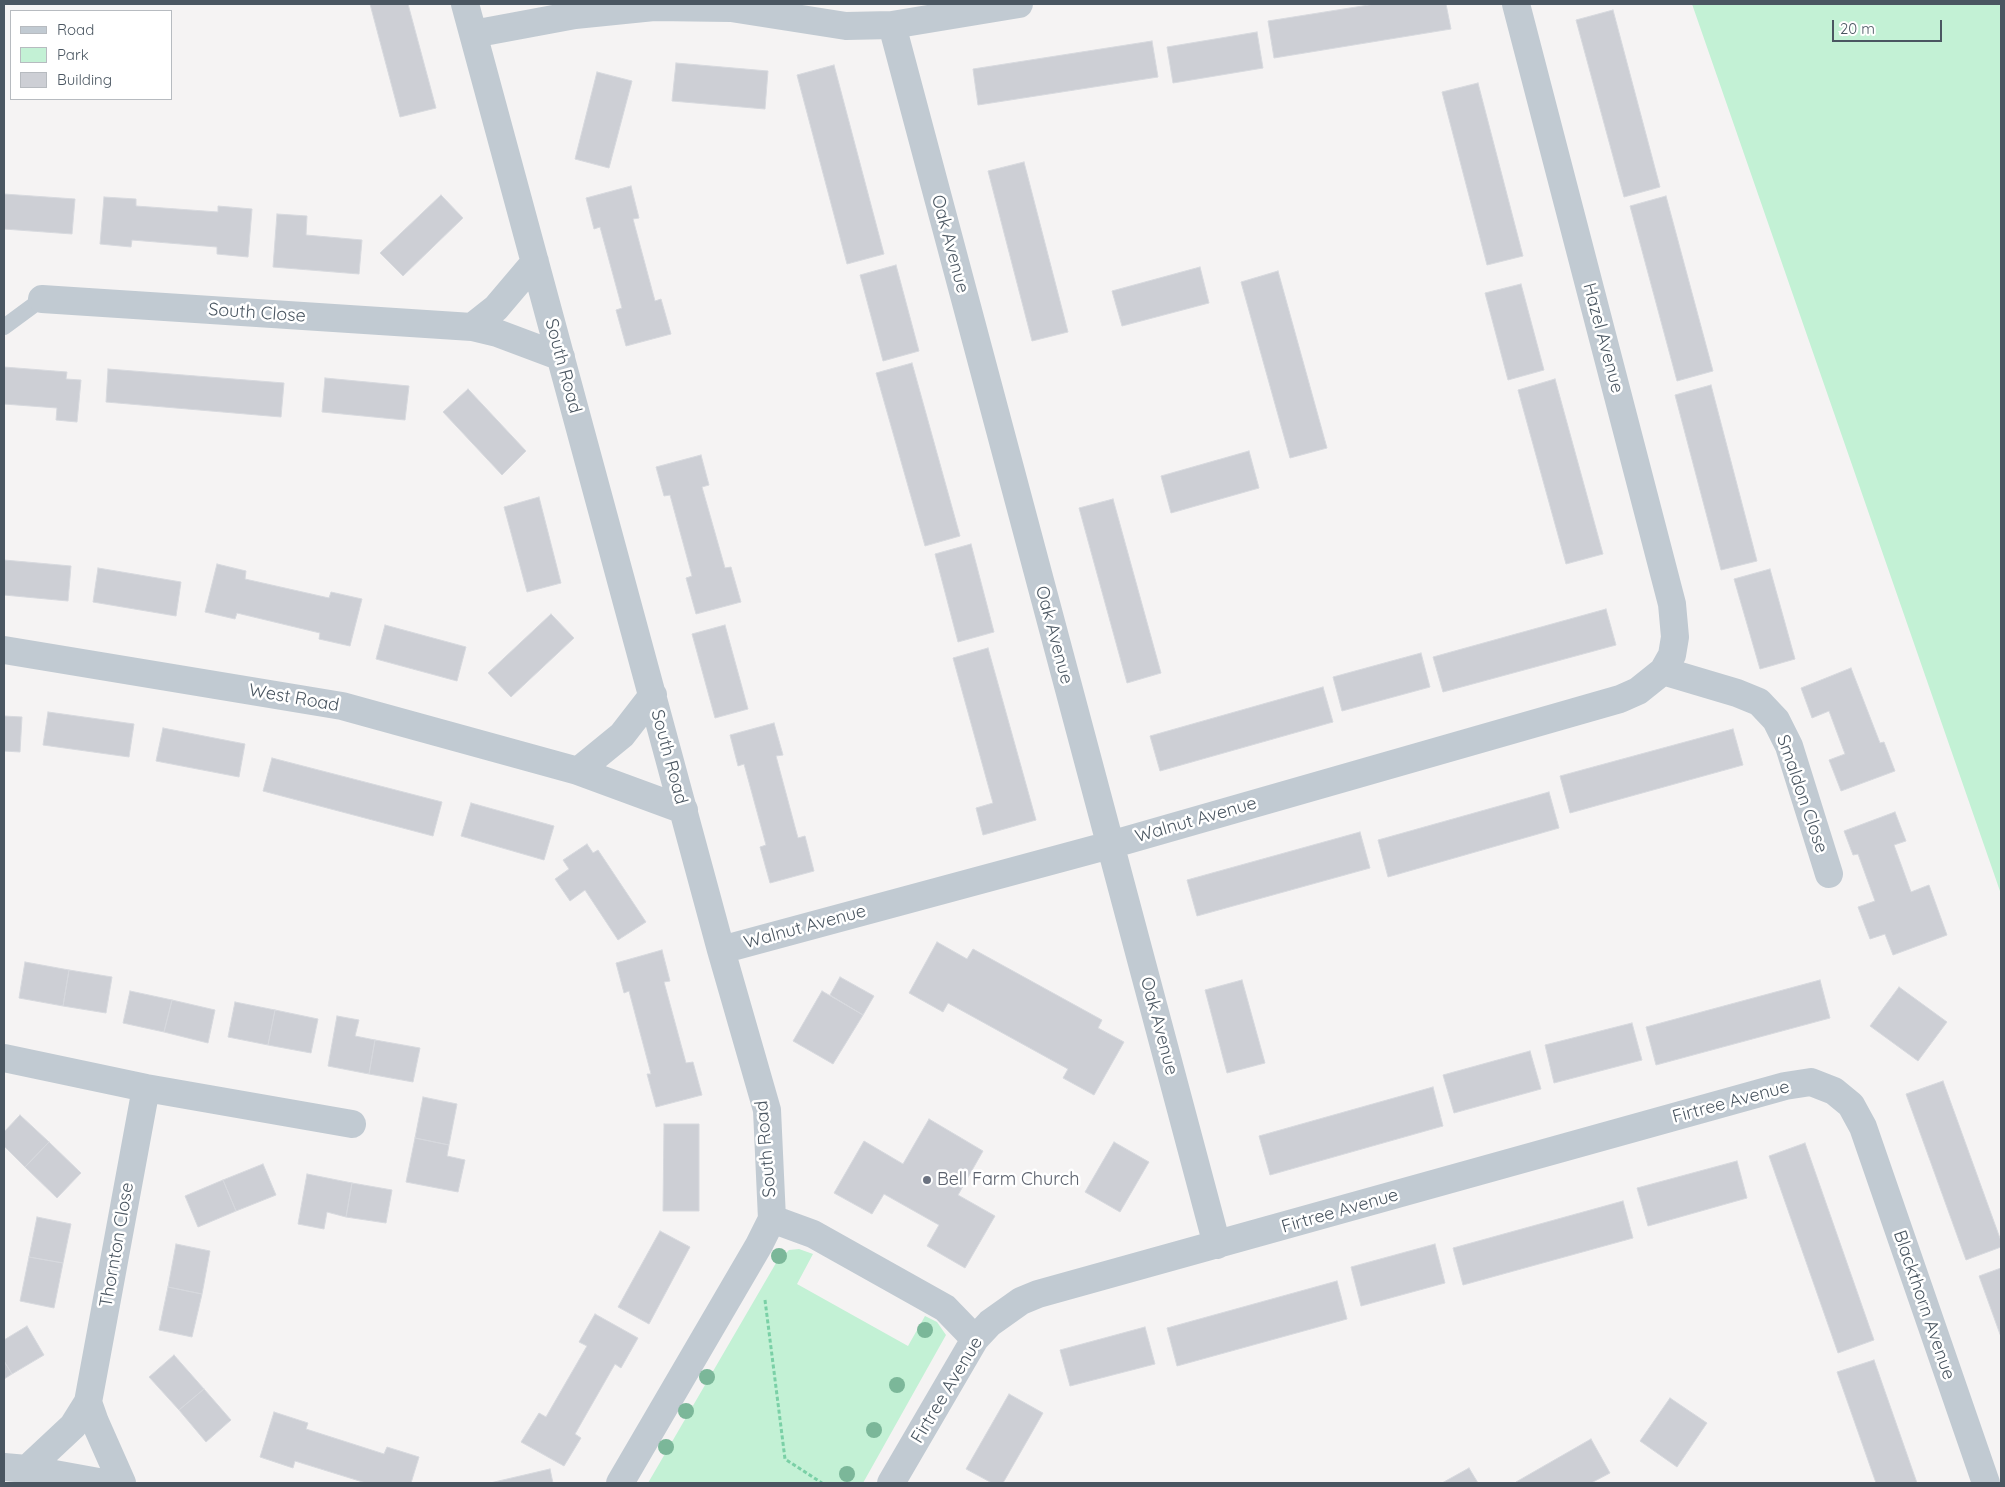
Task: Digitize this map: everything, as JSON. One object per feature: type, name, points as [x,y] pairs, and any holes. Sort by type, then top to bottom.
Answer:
[{"type":"street","name":"South Road","points":[[465,4],[721,950],[767,1110],[772,1218],[620,1483]]},
{"type":"street","points":[[473,34],[575,15],[654,7],[731,8],[846,26],[892,25],[1019,4]]},
{"type":"street","name":"Hazel Avenue","points":[[1516,4],[1672,604],[1675,637],[1672,656],[1663,671]]},
{"type":"street","name":"Oak Avenue","points":[[892,25],[1218,1245]]},
{"type":"street","points":[[472,327],[496,308],[535,262]]},
{"type":"street","name":"South Close","points":[[42,298],[472,327],[561,357]]},
{"type":"street","name":"West Road","points":[[4,650],[342,706],[578,770],[684,810]]},
{"type":"street","name":"Walnut Avenue","points":[[721,950],[1110,845],[1620,699],[1638,691],[1663,671]]},
{"type":"street","name":"Smaldon Close","points":[[1663,671],[1737,693],[1759,702],[1776,720],[1789,746],[1829,874]]},
{"type":"street","points":[[578,770],[622,735],[653,695]]},
{"type":"street","points":[[4,1058],[146,1088],[352,1124]]},
{"type":"street","name":"Firtree Avenue","points":[[891,1483],[975,1339],[1006,1310],[1038,1294],[1785,1086],[1811,1082],[1834,1091],[1851,1106],[1863,1127]]},
{"type":"street","name":"Thornton Close","points":[[16,1468],[73,1426],[88,1402],[146,1088]]},
{"type":"street","name":"Blackthorn Avenue","points":[[1863,1127],[1986,1483]]},
{"type":"street","points":[[772,1218],[813,1234],[945,1308],[975,1339]]},
{"type":"street","points":[[88,1402],[122,1483]]},
{"type":"street","points":[[16,1468],[104,1483]]},
{"type":"lane","points":[[4,327],[42,298]]},
{"type":"path","points":[[758,1245],[785,1459],[822,1483]]},
{"type":"green space","points":[[1692,4],[2001,4],[2001,894]]},
{"type":"green space","points":[[799,1249],[813,1254],[797,1284],[908,1346],[925,1316],[937,1322],[946,1335],[863,1483],[648,1483],[776,1263],[789,1250]]},
{"type":"building","points":[[370,4],[408,4],[436,108],[400,117]]},
{"type":"building","points":[[1375,4],[1446,4],[1451,29],[1274,58],[1268,21]]},
{"type":"building","points":[[1613,10],[1660,187],[1624,197],[1576,20]]},
{"type":"building","points":[[1257,32],[1263,68],[1173,83],[1167,47]]},
{"type":"building","points":[[1152,41],[1158,77],[978,105],[973,69]]},
{"type":"building","points":[[676,63],[768,71],[765,109],[672,101]]},
{"type":"building","points":[[834,65],[884,254],[847,264],[797,75]]},
{"type":"building","points":[[597,72],[632,81],[609,168],[575,159]]},
{"type":"building","points":[[1478,83],[1523,256],[1487,265],[1442,92]]},
{"type":"building","points":[[1024,162],[1068,332],[1032,341],[988,171]]},
{"type":"building","points":[[631,186],[639,218],[633,219],[655,301],[661,299],[671,334],[626,346],[616,310],[622,308],[600,227],[594,229],[586,198]]},
{"type":"building","points":[[4,194],[75,199],[72,234],[4,229]]},
{"type":"building","points":[[441,195],[463,218],[403,276],[380,253]]},
{"type":"building","points":[[1666,196],[1713,371],[1677,381],[1630,206]]},
{"type":"building","points":[[104,197],[136,199],[136,206],[218,212],[218,206],[252,209],[248,257],[217,254],[217,247],[132,240],[131,247],[100,244]]},
{"type":"building","points":[[277,214],[307,216],[306,235],[362,240],[359,274],[273,267]]},
{"type":"building","points":[[896,265],[919,351],[883,361],[860,275]]},
{"type":"building","points":[[1200,267],[1209,303],[1122,326],[1112,291]]},
{"type":"building","points":[[1278,271],[1327,448],[1290,458],[1241,282]]},
{"type":"building","points":[[1521,284],[1544,370],[1508,380],[1485,293]]},
{"type":"building","points":[[912,363],[960,536],[925,546],[876,373]]},
{"type":"building","points":[[4,367],[67,372],[66,379],[81,380],[77,422],[56,420],[57,408],[4,404]]},
{"type":"building","points":[[108,369],[284,383],[281,417],[106,402]]},
{"type":"building","points":[[325,378],[409,386],[405,420],[322,412]]},
{"type":"building","points":[[1555,379],[1603,554],[1566,564],[1518,390]]},
{"type":"building","points":[[1711,385],[1757,561],[1721,570],[1675,395]]},
{"type":"building","points":[[468,389],[526,451],[502,475],[443,412]]},
{"type":"building","points":[[1249,451],[1259,488],[1171,513],[1161,476]]},
{"type":"building","points":[[701,455],[709,485],[702,487],[725,568],[731,567],[741,602],[696,614],[686,578],[692,576],[670,495],[664,496],[656,467]]},
{"type":"building","points":[[539,497],[561,583],[527,592],[504,507]]},
{"type":"building","points":[[1113,499],[1161,673],[1127,683],[1079,508]]},
{"type":"building","points":[[971,544],[994,632],[958,642],[935,554]]},
{"type":"building","points":[[4,560],[71,566],[68,601],[4,595]]},
{"type":"building","points":[[217,564],[246,571],[245,579],[329,598],[331,592],[362,599],[350,646],[319,639],[320,633],[237,613],[235,619],[205,612]]},
{"type":"building","points":[[98,568],[181,582],[176,616],[93,602]]},
{"type":"building","points":[[1770,569],[1795,659],[1760,669],[1734,579]]},
{"type":"building","points":[[1606,609],[1616,645],[1443,692],[1433,657]]},
{"type":"building","points":[[551,614],[574,638],[511,697],[488,673]]},
{"type":"building","points":[[385,625],[466,647],[457,681],[376,659]]},
{"type":"building","points":[[725,625],[748,709],[715,718],[692,634]]},
{"type":"building","points":[[988,648],[1036,820],[983,835],[976,808],[993,803],[953,658]]},
{"type":"building","points":[[1421,653],[1430,687],[1342,711],[1333,677]]},
{"type":"building","points":[[1851,668],[1880,743],[1884,742],[1895,771],[1841,791],[1829,760],[1845,754],[1829,711],[1812,718],[1801,688]]},
{"type":"building","points":[[1323,687],[1333,722],[1160,771],[1150,736]]},
{"type":"building","points":[[48,712],[134,724],[129,757],[43,745]]},
{"type":"building","points":[[4,716],[22,717],[20,752],[4,751]]},
{"type":"building","points":[[774,723],[783,755],[776,756],[798,838],[805,836],[814,871],[770,883],[760,847],[766,845],[744,764],[738,766],[730,735]]},
{"type":"building","points":[[163,728],[245,744],[239,777],[156,761]]},
{"type":"building","points":[[1733,729],[1743,765],[1570,813],[1560,776]]},
{"type":"building","points":[[272,758],[442,802],[433,836],[263,791]]},
{"type":"building","points":[[1549,792],[1559,828],[1388,877],[1378,840]]},
{"type":"building","points":[[471,803],[554,826],[544,860],[461,836]]},
{"type":"building","points":[[1895,812],[1906,841],[1894,845],[1911,892],[1929,885],[1947,935],[1893,955],[1885,934],[1870,939],[1858,907],[1875,901],[1858,854],[1853,855],[1844,831]]},
{"type":"building","points":[[1360,832],[1370,868],[1197,916],[1187,880]]},
{"type":"building","points":[[587,844],[593,853],[598,850],[646,922],[618,940],[585,890],[570,901],[555,879],[569,869],[563,860]]},
{"type":"building","points":[[937,942],[967,959],[973,949],[1102,1020],[1098,1028],[1124,1042],[1094,1095],[1063,1078],[1068,1069],[948,1003],[943,1012],[909,993]]},
{"type":"building","points":[[662,950],[670,981],[664,982],[686,1063],[693,1062],[702,1095],[656,1107],[647,1074],[651,1074],[629,991],[624,993],[616,963]]},
{"type":"building","points":[[25,962],[69,970],[63,1006],[19,998]]},
{"type":"building","points":[[69,970],[112,977],[106,1013],[63,1006]]},
{"type":"building","points":[[840,977],[874,996],[863,1015],[830,995]]},
{"type":"building","points":[[1242,980],[1265,1063],[1227,1073],[1205,990]]},
{"type":"building","points":[[1820,980],[1830,1018],[1656,1065],[1646,1027]]},
{"type":"building","points":[[1899,987],[1947,1022],[1918,1061],[1870,1026]]},
{"type":"building","points":[[130,991],[172,1000],[164,1032],[123,1023]]},
{"type":"building","points":[[822,991],[863,1015],[833,1064],[793,1041]]},
{"type":"building","points":[[172,1000],[215,1010],[208,1043],[164,1032]]},
{"type":"building","points":[[235,1002],[275,1010],[268,1045],[228,1037]]},
{"type":"building","points":[[275,1010],[318,1019],[311,1053],[268,1045]]},
{"type":"building","points":[[337,1016],[359,1020],[355,1036],[375,1040],[369,1074],[328,1066]]},
{"type":"building","points":[[1632,1023],[1642,1060],[1554,1083],[1545,1045]]},
{"type":"building","points":[[375,1040],[420,1048],[413,1082],[369,1074]]},
{"type":"building","points":[[1530,1051],[1541,1089],[1454,1113],[1443,1075]]},
{"type":"building","points":[[1943,1081],[2001,1241],[2001,1247],[1966,1260],[1906,1094]]},
{"type":"building","points":[[1433,1087],[1443,1126],[1270,1175],[1259,1136]]},
{"type":"building","points":[[423,1097],[457,1104],[449,1145],[415,1138]]},
{"type":"building","points":[[20,1115],[49,1142],[25,1167],[4,1146],[4,1132]]},
{"type":"building","points":[[929,1119],[983,1151],[958,1195],[995,1216],[965,1268],[927,1246],[939,1225],[884,1194],[872,1214],[834,1193],[864,1141],[903,1164]]},
{"type":"building","points":[[664,1124],[699,1124],[699,1211],[663,1211]]},
{"type":"building","points":[[415,1138],[449,1145],[447,1156],[465,1160],[458,1192],[406,1182]]},
{"type":"building","points":[[49,1142],[81,1173],[57,1198],[25,1167]]},
{"type":"building","points":[[1114,1142],[1149,1162],[1120,1212],[1085,1192]]},
{"type":"building","points":[[1805,1143],[1874,1340],[1838,1353],[1769,1156]]},
{"type":"building","points":[[1737,1161],[1747,1198],[1648,1226],[1637,1188]]},
{"type":"building","points":[[263,1164],[276,1195],[236,1211],[223,1180]]},
{"type":"building","points":[[307,1174],[352,1183],[346,1217],[327,1212],[324,1229],[298,1224]]},
{"type":"building","points":[[223,1180],[236,1211],[198,1227],[185,1196]]},
{"type":"building","points":[[352,1183],[392,1190],[386,1223],[346,1217]]},
{"type":"building","points":[[1623,1201],[1633,1238],[1463,1285],[1453,1248]]},
{"type":"building","points":[[37,1217],[71,1224],[63,1263],[29,1257]]},
{"type":"building","points":[[660,1231],[690,1247],[649,1324],[618,1307]]},
{"type":"building","points":[[176,1244],[210,1251],[202,1294],[168,1287]]},
{"type":"building","points":[[1435,1244],[1445,1283],[1361,1306],[1351,1267]]},
{"type":"building","points":[[29,1257],[63,1263],[54,1308],[20,1301]]},
{"type":"building","points":[[2001,1268],[2001,1337],[1979,1276]]},
{"type":"building","points":[[1337,1281],[1347,1319],[1177,1366],[1167,1328]]},
{"type":"building","points":[[168,1287],[202,1294],[192,1337],[159,1330]]},
{"type":"building","points":[[595,1314],[638,1338],[621,1368],[615,1364],[575,1434],[581,1438],[564,1466],[521,1442],[539,1413],[546,1417],[587,1346],[579,1342]]},
{"type":"building","points":[[27,1326],[44,1355],[12,1374],[4,1361],[4,1340]]},
{"type":"building","points":[[1145,1327],[1155,1364],[1070,1386],[1060,1350]]},
{"type":"building","points":[[174,1355],[204,1389],[179,1410],[149,1377]]},
{"type":"building","points":[[1874,1360],[1917,1483],[1876,1483],[1837,1372]]},
{"type":"building","points":[[4,1361],[12,1374],[4,1379]]},
{"type":"building","points":[[204,1389],[231,1420],[206,1442],[179,1410]]},
{"type":"building","points":[[1009,1394],[1043,1413],[1003,1483],[992,1483],[966,1469]]},
{"type":"building","points":[[1670,1398],[1707,1423],[1677,1467],[1640,1441]]},
{"type":"building","points":[[274,1412],[308,1423],[306,1429],[384,1454],[387,1447],[419,1457],[411,1483],[366,1483],[295,1461],[293,1468],[260,1457]]},
{"type":"building","points":[[1591,1439],[1610,1473],[1591,1483],[1516,1482]]},
{"type":"building","points":[[1469,1468],[1478,1483],[1442,1483]]},
{"type":"building","points":[[550,1469],[553,1483],[490,1483]]},
{"type":"place","name":"Bell Farm Church","points":[[927,1180]]}]
